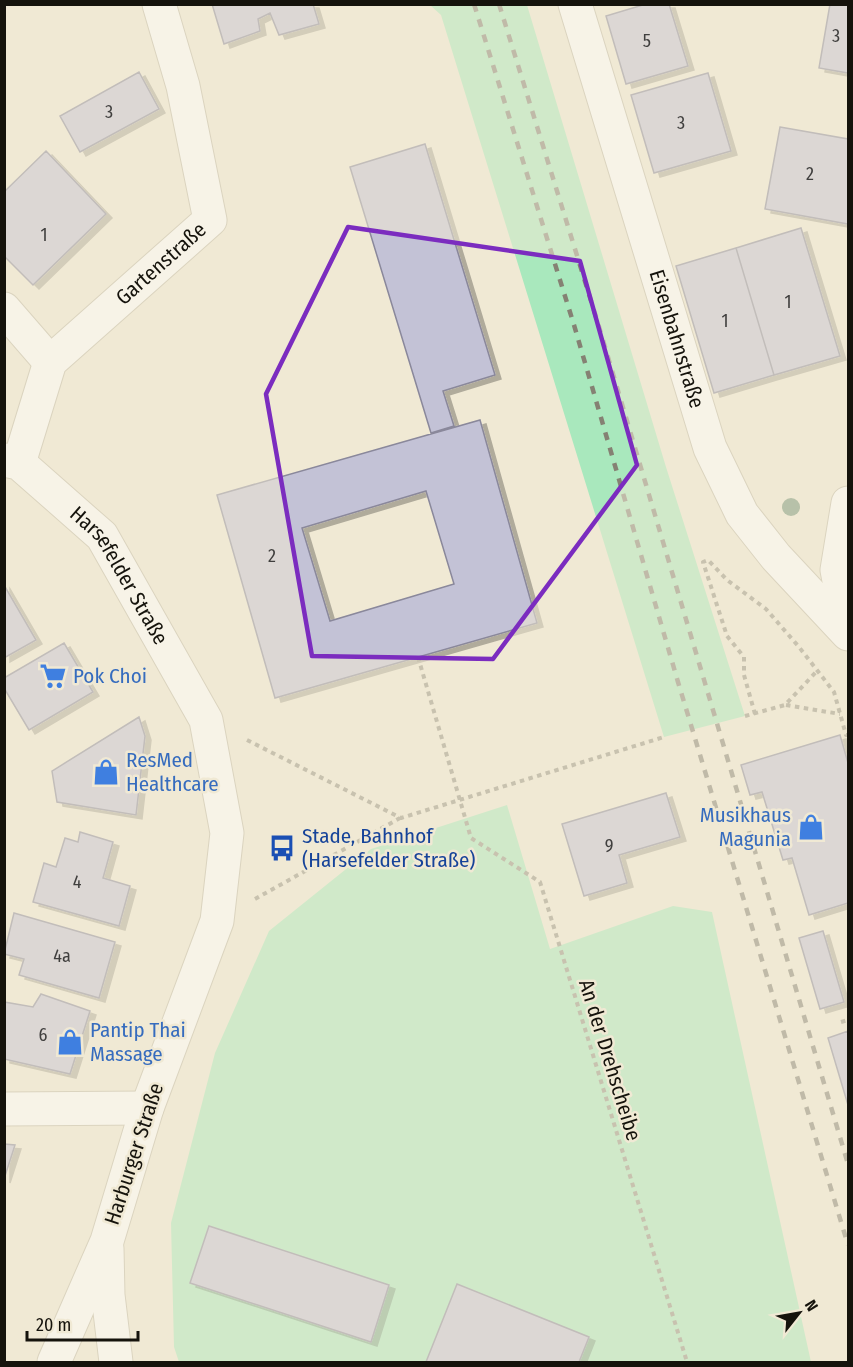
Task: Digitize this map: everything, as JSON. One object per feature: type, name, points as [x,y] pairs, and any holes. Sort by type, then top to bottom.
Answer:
[{"type":"street","name":"Gartenstraße","points":[[50,362],[210,220],[183,86],[159,4]]},
{"type":"street","name":"Eisenbahnstraße","points":[[575,4],[710,448],[742,514],[776,557],[849,634]]},
{"type":"street","points":[[4,309],[50,362],[12,461]]},
{"type":"street","name":"Harsefelder Straße","points":[[12,461],[102,536],[206,720]]},
{"type":"street","points":[[849,502],[837,570],[849,628]]},
{"type":"street","name":"Harburger Straße","points":[[54,1362],[107,1240],[147,1108],[217,921],[227,833],[206,720]]},
{"type":"street","points":[[4,1109],[147,1108]]},
{"type":"street","name":"Harburger Straße","points":[[107,1240],[108,1295],[116,1362]]},
{"type":"path","points":[[754,714],[744,675],[744,657],[727,636],[703,561],[708,560],[727,580],[766,609],[834,692],[846,735],[849,735]]},
{"type":"path","name":"An der Drehscheibe","points":[[418,657],[471,838],[540,882],[687,1362]]},
{"type":"path","points":[[785,705],[817,671]]},
{"type":"path","points":[[745,716],[785,705],[840,714]]},
{"type":"path","points":[[206,720],[401,818]]},
{"type":"path","points":[[217,921],[401,818],[664,737]]},
{"type":"path","points":[[841,1022],[849,1020]]},
{"type":"highlighted area","points":[[348,227],[580,261],[637,465],[493,659],[312,656],[266,394]]},
{"type":"green space","points":[[430,5],[527,5],[666,467],[745,716],[664,737],[441,15]]},
{"type":"green space","points":[[507,805],[550,949],[673,906],[712,912],[811,1362],[179,1362],[174,1347],[171,1223],[215,1053],[269,931],[371,849]]},
{"type":"building","points":[[212,4],[313,4],[319,24],[279,35],[270,13],[258,19],[260,31],[224,44]]},
{"type":"building","points":[[646,4],[669,4],[688,66],[626,84],[606,16]]},
{"type":"building","points":[[830,4],[848,4],[848,73],[819,68]]},
{"type":"building","points":[[139,72],[159,109],[80,152],[60,116]]},
{"type":"building","points":[[708,73],[731,151],[654,173],[631,95]]},
{"type":"building","points":[[780,127],[848,139],[848,224],[765,209]]},
{"type":"building","points":[[425,144],[495,375],[443,391],[454,426],[431,433],[350,167]]},
{"type":"building","points":[[46,151],[106,214],[33,285],[4,256],[4,192]]},
{"type":"building","points":[[801,228],[840,356],[774,375],[736,248]]},
{"type":"building","points":[[736,248],[774,375],[714,393],[676,266]]},
{"type":"building","points":[[480,420],[537,623],[275,698],[217,495]],"holes":[[[426,491],[454,584],[330,621],[302,528]]]},
{"type":"building","points":[[4,585],[36,640],[4,658]]},
{"type":"building","points":[[64,643],[93,692],[29,730],[4,688],[4,678]]},
{"type":"building","points":[[139,717],[145,736],[136,815],[57,802],[52,771]]},
{"type":"building","name":"Musikhaus Magunia","points":[[840,735],[848,763],[848,903],[809,915],[792,858],[783,860],[762,792],[750,795],[741,765]]},
{"type":"building","points":[[666,793],[680,837],[619,855],[627,883],[584,896],[562,824]]},
{"type":"building","points":[[80,832],[113,842],[103,878],[130,886],[119,926],[33,902],[44,863],[56,867],[65,838],[78,842]]},
{"type":"building","points":[[14,913],[115,942],[99,998],[19,975],[24,959],[4,954]]},
{"type":"building","points":[[823,931],[844,1002],[820,1009],[799,938]]},
{"type":"building","points":[[41,994],[90,1011],[70,1074],[4,1059],[4,1002],[33,1007]]},
{"type":"building","points":[[848,1031],[848,1105],[828,1038]]},
{"type":"building","points":[[4,1144],[15,1145],[4,1179]]},
{"type":"building","points":[[209,1226],[389,1285],[371,1342],[190,1283]]},
{"type":"building","points":[[457,1284],[589,1337],[579,1362],[426,1362]]},
{"type":"railway","points":[[474,4],[574,325],[678,682],[848,1245]]},
{"type":"railway","points":[[499,4],[597,320],[848,1164]]},
{"type":"place","name":"Pok Choi","points":[[53,676]]},
{"type":"place","name":"ResMed Healthcare","points":[[106,772]]},
{"type":"place","name":"Musikhaus Magunia","points":[[811,827]]},
{"type":"place","name":"Stade, Bahnhof (Harsefelder Straße)","points":[[282,848]]},
{"type":"place","name":"Pantip Thai Massage","points":[[70,1042]]}]
